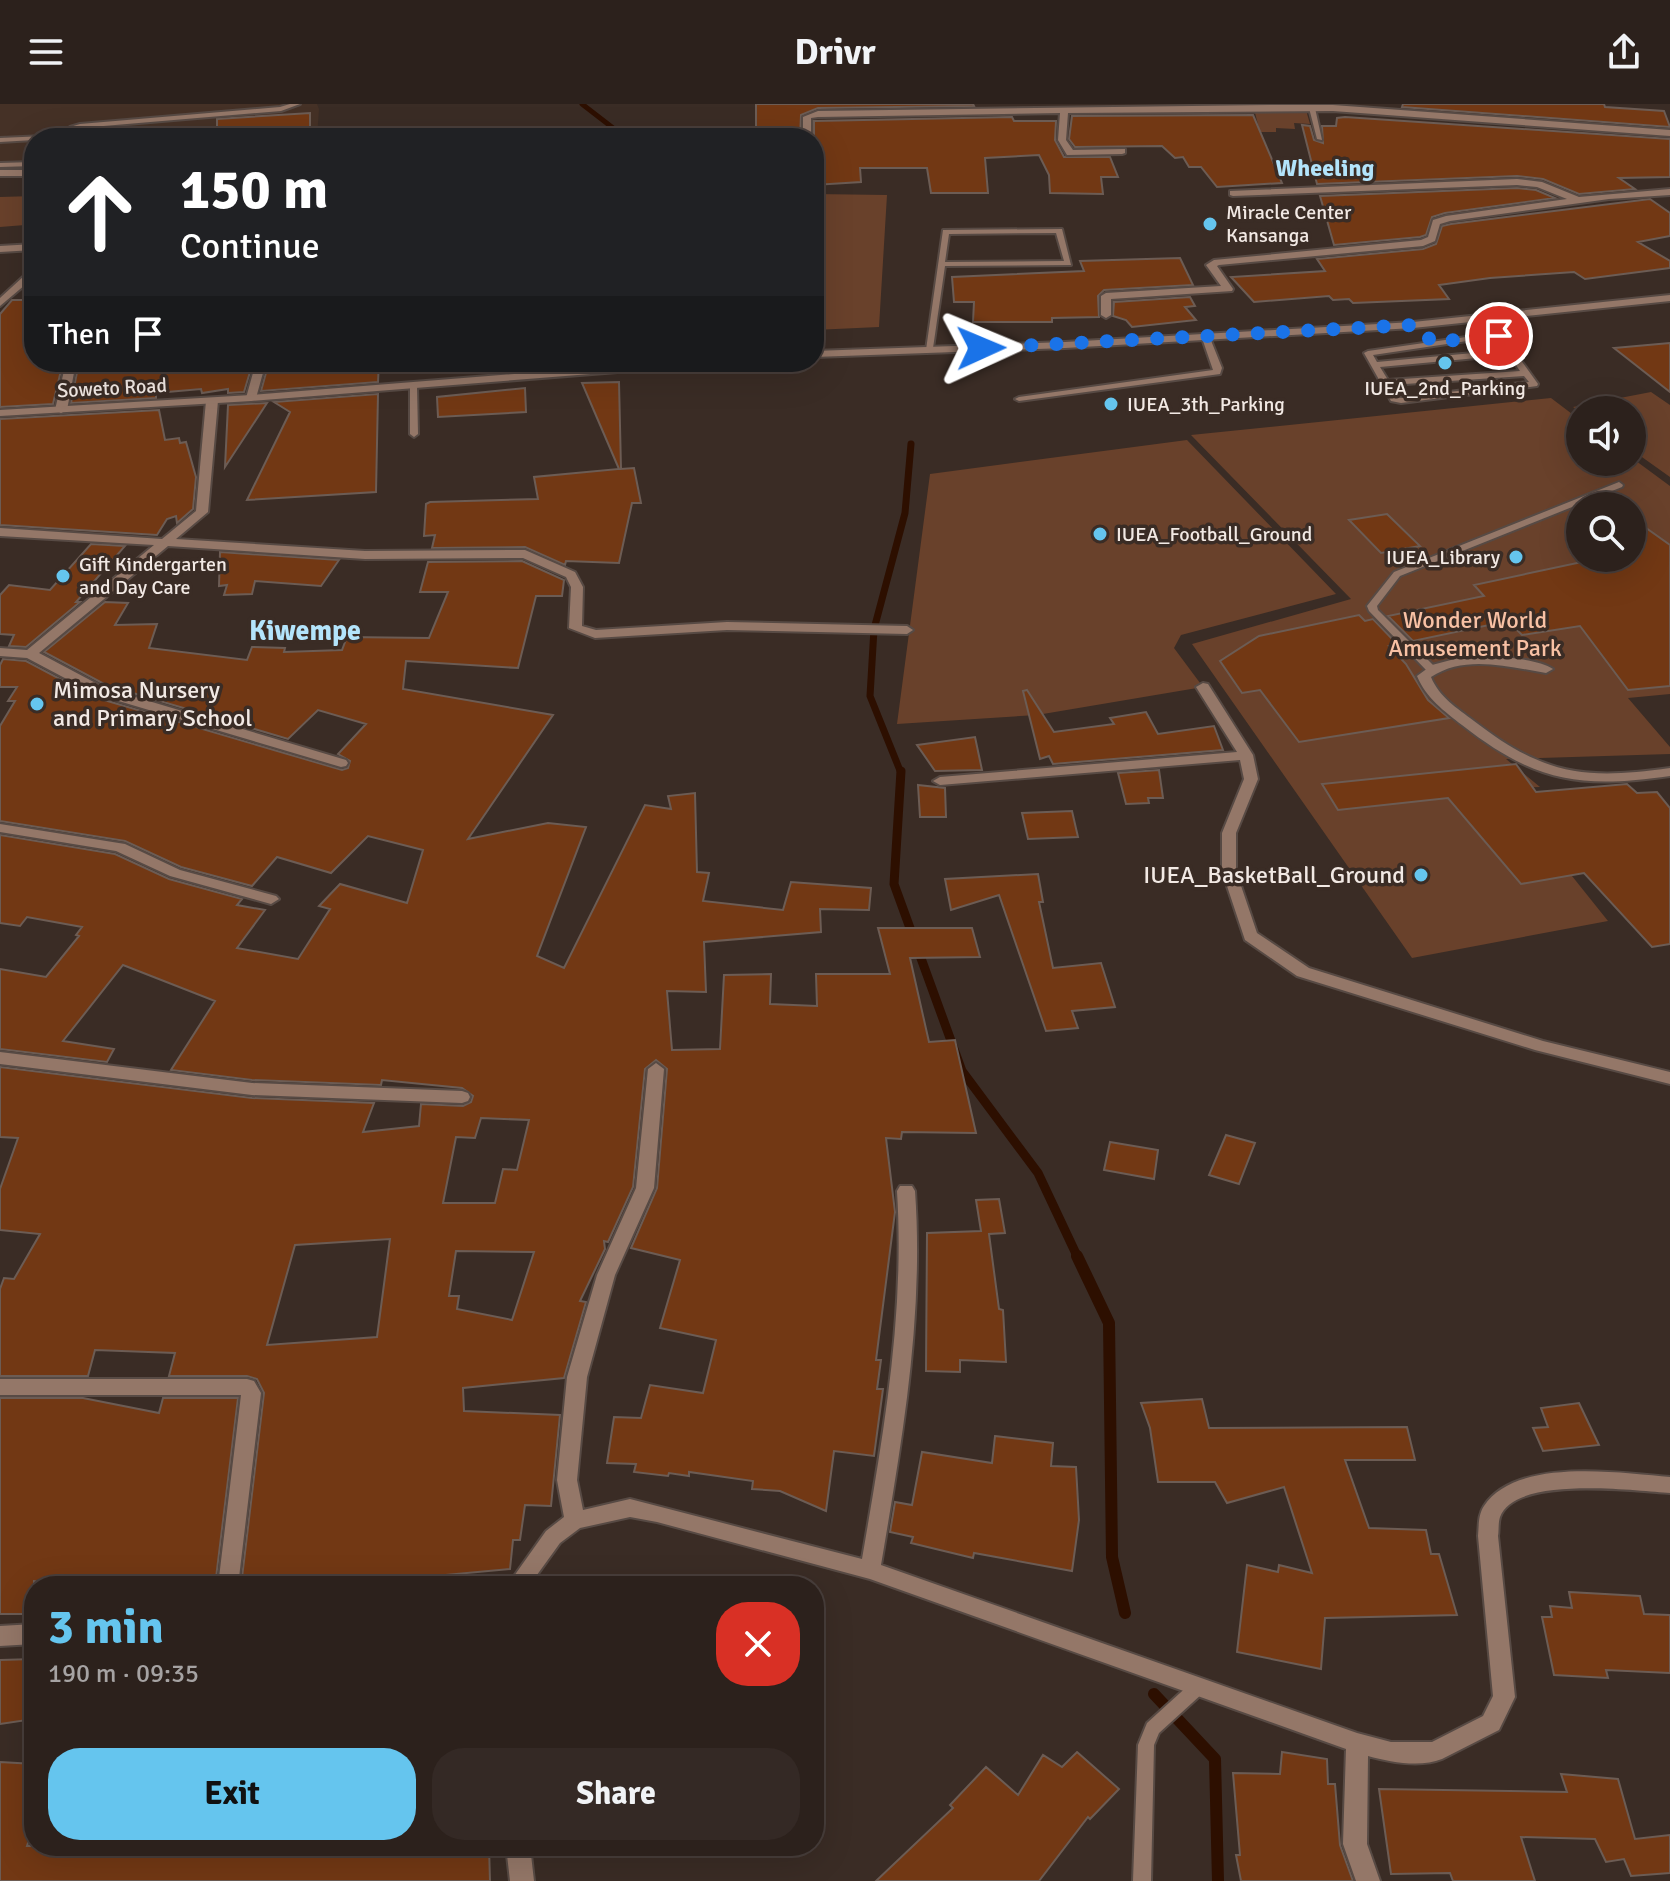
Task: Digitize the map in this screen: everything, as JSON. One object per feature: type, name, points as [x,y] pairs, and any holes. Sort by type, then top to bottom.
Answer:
[{"type":"street","points":[[806,128],[806,118],[810,115],[1312,108],[1670,133]]},
{"type":"street","points":[[1064,112],[1062,140],[1070,153],[1122,151]]},
{"type":"street","points":[[0,173],[24,173]]},
{"type":"street","points":[[1233,193],[1517,182],[1539,184],[1580,200]]},
{"type":"street","points":[[1106,315],[1106,296],[1228,289],[1211,265],[1217,262],[1423,243],[1432,239],[1440,220],[1580,200],[1670,192]]},
{"type":"street","points":[[0,249],[24,248]]},
{"type":"street","points":[[0,303],[24,281]]},
{"type":"street","points":[[824,353],[1206,338],[1413,325],[1667,301]]},
{"type":"street","points":[[61,410],[69,372]]},
{"type":"street","points":[[251,398],[258,372]]},
{"type":"street","name":"Soweto Road","points":[[0,413],[212,401],[554,372]]},
{"type":"street","points":[[30,654],[202,512],[212,401]]},
{"type":"street","points":[[0,532],[365,555],[525,554],[571,575],[577,587],[575,628],[595,634],[727,626],[907,630]]},
{"type":"street","points":[[0,652],[30,654],[100,691],[341,763]]},
{"type":"street","points":[[1546,669],[1492,661],[1458,661],[1431,669],[1424,676],[1429,692],[1517,759],[1562,777],[1620,780],[1670,772]]},
{"type":"street","points":[[1203,687],[1223,714],[1246,755],[1251,779],[1229,833],[1229,871],[1250,936],[1274,955],[1317,977],[1541,1046],[1670,1078]]},
{"type":"street","points":[[940,781],[1246,755]]},
{"type":"street","points":[[0,828],[120,847],[191,879],[271,899]]},
{"type":"street","points":[[0,1058],[252,1089],[462,1097]]},
{"type":"street","points":[[575,1520],[567,1480],[577,1377],[606,1275],[645,1188],[656,1069]]},
{"type":"street","points":[[870,1570],[894,1431],[910,1280],[906,1191]]},
{"type":"street","points":[[0,1387],[247,1387],[251,1393],[229,1576]]},
{"type":"street","points":[[524,1576],[553,1537],[575,1520],[630,1508],[870,1570],[1357,1743],[1391,1752],[1434,1752],[1491,1723],[1504,1697],[1488,1536],[1491,1511],[1507,1494],[1540,1484],[1581,1480],[1670,1485]]},
{"type":"street","points":[[0,1636],[24,1635]]},
{"type":"street","points":[[1357,1743],[1355,1844],[1368,1881]]},
{"type":"street","points":[[519,1856],[522,1881]]},
{"type":"lane","points":[[72,128],[281,109],[297,104]]},
{"type":"lane","points":[[1312,108],[1320,139]]},
{"type":"lane","points":[[0,140],[24,139]]},
{"type":"lane","points":[[0,165],[24,164]]},
{"type":"lane","points":[[929,348],[946,232],[1059,231],[1068,263],[942,264]]},
{"type":"lane","points":[[1413,325],[1452,357]]},
{"type":"lane","points":[[1494,335],[1511,352],[1534,384],[1401,401],[1394,399],[1368,353],[1433,342],[1494,335]]},
{"type":"lane","points":[[1019,399],[1217,372],[1206,338]]},
{"type":"lane","points":[[1374,365],[1511,352]]},
{"type":"lane","points":[[1385,383],[1526,373]]},
{"type":"lane","points":[[413,386],[414,434]]},
{"type":"lane","points":[[1431,669],[1372,606],[1397,574],[1619,485]]},
{"type":"lane","points":[[1142,1881],[1146,1745],[1153,1728],[1197,1688]]},
{"type":"shaded area","points":[[0,104],[317,104],[319,109],[318,128],[24,128],[24,168],[0,169]]},
{"type":"green space","points":[[1254,109],[1306,110],[1310,124],[1294,123],[1295,129],[1276,128],[1276,132],[1260,132]]},
{"type":"green space","points":[[824,194],[887,195],[879,327],[824,330]]},
{"type":"green space","points":[[24,196],[24,225],[0,227],[0,197]]},
{"type":"green space","points":[[1651,392],[1670,405],[1670,477],[1646,460],[1646,396],[1630,396]]},
{"type":"green space","name":"Wonder World Amusement Park","points":[[1551,398],[1566,409],[1566,476],[1646,476],[1646,468],[1670,486],[1670,694],[1628,698],[1670,747],[1670,754],[1506,759],[1540,787],[1459,789],[1556,856],[1608,921],[1412,958],[1192,644],[1351,599],[1191,435]]},
{"type":"green space","name":"IUEA_Football_Ground","points":[[1187,440],[1336,594],[1181,635],[1174,648],[1203,687],[1037,715],[897,724],[930,474]]},
{"type":"building","points":[[756,104],[974,106],[818,108],[801,115],[800,128],[756,128]]},
{"type":"building","points":[[1403,104],[1604,104],[1605,107],[1664,111],[1670,127],[1402,107]]},
{"type":"building","points":[[310,113],[310,128],[217,128],[217,119]]},
{"type":"building","points":[[1253,115],[1282,183],[1217,187],[1201,167],[1189,167],[1183,157],[1175,158],[1162,146],[1075,147],[1069,139],[1072,116]]},
{"type":"building","points":[[1012,117],[1014,121],[1056,121],[1055,140],[1064,157],[1110,157],[1118,177],[1101,177],[1103,194],[1050,193],[1049,175],[1039,155],[985,158],[988,193],[931,193],[927,168],[860,168],[861,182],[824,184],[824,128],[814,128],[814,121]]},
{"type":"building","points":[[1337,118],[1670,139],[1670,177],[1619,178],[1635,189],[1579,194],[1543,179],[1517,176],[1317,184],[1302,125],[1310,126],[1314,140],[1323,143],[1322,126],[1336,126]]},
{"type":"building","points":[[1517,188],[1536,190],[1555,198],[1445,213],[1432,217],[1426,235],[1420,237],[1334,245],[1320,196]]},
{"type":"building","points":[[1650,199],[1670,213],[1670,236],[1638,242],[1670,261],[1670,268],[1585,279],[1574,272],[1490,278],[1439,285],[1449,299],[1353,303],[1349,299],[1333,300],[1329,296],[1254,302],[1231,277],[1325,271],[1317,259],[1423,249],[1436,244],[1442,226],[1451,224]]},
{"type":"building","points":[[1180,258],[1193,285],[1104,290],[1098,296],[1099,317],[1052,318],[1052,322],[973,322],[974,302],[954,302],[952,277],[1084,271],[1080,261]]},
{"type":"building","points":[[1190,297],[1195,306],[1185,307],[1196,320],[1132,327],[1126,320],[1113,316],[1114,302]]},
{"type":"building","points":[[12,300],[24,300],[24,372],[61,372],[53,404],[0,407],[0,314]]},
{"type":"building","points":[[1670,343],[1670,392],[1614,348]]},
{"type":"building","points":[[77,372],[250,372],[244,392],[228,393],[228,389],[202,393],[201,389],[156,393],[156,398],[71,403]]},
{"type":"building","points":[[266,372],[378,372],[378,382],[261,391]]},
{"type":"building","points":[[619,382],[621,469],[634,468],[641,503],[632,503],[619,563],[566,561],[565,565],[525,547],[432,548],[435,535],[424,536],[426,504],[430,502],[538,499],[534,477],[619,469],[582,383]]},
{"type":"building","points":[[525,388],[526,412],[438,417],[437,397]]},
{"type":"building","points":[[378,394],[376,492],[247,500],[290,412],[274,402]]},
{"type":"building","points":[[267,403],[225,467],[228,405]]},
{"type":"building","points":[[159,410],[165,440],[179,438],[180,443],[186,442],[196,477],[193,509],[177,523],[176,516],[167,519],[157,535],[0,525],[0,419]]},
{"type":"building","points":[[1387,514],[1420,546],[1381,553],[1349,520]]},
{"type":"building","points":[[1646,528],[1670,545],[1670,686],[1628,690],[1580,626],[1522,635],[1508,621],[1413,641],[1388,616],[1484,596],[1474,585],[1566,565],[1566,572],[1646,572]]},
{"type":"building","points":[[91,544],[125,546],[76,602],[80,602],[26,647],[9,646],[14,635],[0,634],[0,595],[9,585],[50,590]]},
{"type":"building","points":[[220,552],[339,560],[321,586],[255,581],[252,594],[224,595],[227,585],[219,586]]},
{"type":"building","points":[[522,561],[564,580],[562,596],[536,596],[518,668],[406,661],[403,689],[553,715],[468,839],[548,823],[586,827],[537,956],[564,968],[645,805],[671,809],[668,796],[695,793],[697,872],[709,873],[703,901],[783,910],[791,882],[871,888],[869,910],[820,909],[821,932],[704,942],[706,992],[667,991],[672,1050],[720,1049],[724,975],[771,974],[770,1004],[817,1006],[816,974],[890,974],[878,928],[972,928],[980,957],[910,958],[929,1042],[955,1040],[976,1133],[902,1132],[901,1139],[886,1138],[895,1212],[876,1360],[881,1360],[877,1389],[883,1389],[874,1456],[834,1451],[826,1511],[780,1491],[752,1489],[753,1481],[689,1472],[689,1476],[669,1473],[668,1476],[634,1472],[636,1464],[607,1463],[614,1417],[641,1418],[650,1385],[703,1393],[716,1340],[660,1328],[680,1260],[631,1248],[657,1188],[667,1069],[656,1060],[645,1069],[633,1187],[608,1242],[604,1241],[605,1249],[580,1301],[586,1302],[564,1378],[463,1388],[464,1411],[560,1415],[551,1506],[525,1505],[520,1540],[513,1540],[510,1569],[435,1576],[242,1576],[264,1393],[257,1379],[247,1376],[169,1376],[175,1353],[95,1350],[88,1376],[0,1376],[0,1289],[4,1278],[14,1279],[40,1234],[0,1230],[0,1189],[18,1138],[0,1137],[0,1067],[252,1098],[374,1103],[363,1132],[419,1126],[421,1104],[463,1106],[471,1102],[473,1096],[462,1088],[382,1080],[381,1085],[252,1080],[171,1070],[215,1001],[123,965],[63,1041],[114,1049],[107,1062],[0,1049],[0,969],[46,977],[79,936],[76,935],[82,927],[27,917],[20,926],[0,923],[0,835],[115,854],[169,879],[242,899],[237,905],[265,910],[237,948],[298,959],[330,909],[319,906],[340,884],[407,903],[423,850],[368,836],[331,873],[277,857],[252,886],[181,867],[125,841],[0,821],[0,726],[15,701],[8,701],[17,687],[0,687],[3,659],[26,661],[94,697],[342,770],[348,768],[350,761],[338,754],[366,724],[318,710],[288,739],[106,685],[44,652],[105,602],[128,603],[115,625],[157,624],[149,648],[247,660],[252,647],[285,648],[284,652],[342,650],[347,637],[429,638],[448,592],[420,592],[428,562]],"holes":[[[481,1118],[529,1120],[517,1170],[503,1169],[495,1203],[443,1203],[456,1137],[475,1138]],[[390,1239],[377,1337],[267,1345],[295,1245]],[[456,1251],[534,1252],[512,1320],[457,1309],[459,1296],[449,1296]]]},
{"type":"building","points":[[1359,615],[1365,621],[1373,619],[1397,644],[1389,646],[1406,664],[1428,700],[1449,718],[1299,742],[1260,690],[1242,693],[1220,661],[1259,636]]},
{"type":"building","points":[[1027,690],[1054,732],[1114,724],[1110,718],[1146,712],[1158,734],[1214,726],[1223,750],[1053,764],[1049,756],[1040,759],[1023,691]]},
{"type":"building","points":[[975,737],[982,770],[935,771],[917,745]]},
{"type":"building","points":[[1516,764],[1536,792],[1627,784],[1637,793],[1657,792],[1670,808],[1670,944],[1652,947],[1584,873],[1521,884],[1448,798],[1338,810],[1322,784]]},
{"type":"building","points":[[1159,770],[1163,798],[1148,798],[1149,803],[1126,804],[1118,773]]},
{"type":"building","points":[[918,785],[945,788],[946,817],[920,817]]},
{"type":"building","points":[[1072,811],[1078,837],[1028,839],[1022,813]]},
{"type":"building","points":[[1038,874],[1043,902],[1039,902],[1053,968],[1101,963],[1115,1007],[1072,1011],[1078,1028],[1046,1031],[999,895],[951,910],[945,879]]},
{"type":"building","points":[[1226,1135],[1255,1143],[1239,1184],[1209,1175]]},
{"type":"building","points":[[1110,1142],[1158,1150],[1154,1179],[1104,1170]]},
{"type":"building","points":[[999,1199],[1005,1233],[989,1234],[999,1309],[1003,1310],[1006,1362],[960,1360],[960,1372],[926,1371],[927,1233],[981,1231],[976,1200]]},
{"type":"building","points":[[0,1398],[83,1398],[159,1413],[163,1398],[238,1398],[216,1576],[24,1576],[24,1614],[0,1614]]},
{"type":"building","points":[[1202,1399],[1209,1428],[1407,1427],[1415,1460],[1345,1460],[1369,1528],[1426,1530],[1431,1554],[1439,1554],[1457,1615],[1325,1618],[1321,1669],[1237,1652],[1247,1565],[1278,1572],[1279,1565],[1312,1573],[1284,1487],[1227,1503],[1215,1482],[1158,1482],[1150,1428],[1141,1403]]},
{"type":"building","points":[[1579,1403],[1599,1445],[1543,1451],[1533,1428],[1548,1427],[1541,1408]]},
{"type":"building","points":[[995,1436],[1053,1443],[1051,1466],[1076,1467],[1079,1520],[1072,1571],[974,1553],[973,1558],[911,1543],[913,1537],[890,1532],[895,1502],[912,1505],[922,1452],[992,1463]]},
{"type":"building","points":[[1569,1592],[1640,1596],[1644,1614],[1670,1615],[1670,1673],[1606,1670],[1608,1678],[1554,1675],[1542,1617],[1552,1617],[1550,1606],[1572,1608]]},
{"type":"building","points":[[24,1659],[24,1720],[0,1724],[0,1660]]},
{"type":"building","points":[[1077,1752],[1119,1789],[1090,1819],[1088,1817],[1039,1881],[876,1881],[953,1808],[950,1805],[986,1767],[1018,1795],[1043,1755],[1062,1767]]},
{"type":"building","points":[[1282,1752],[1327,1759],[1328,1784],[1335,1784],[1340,1845],[1353,1881],[1241,1881],[1236,1855],[1240,1855],[1233,1773],[1280,1774]]},
{"type":"building","points":[[0,1762],[24,1763],[24,1856],[489,1856],[490,1881],[0,1881]]},
{"type":"building","points":[[1561,1774],[1618,1779],[1635,1839],[1670,1835],[1670,1873],[1631,1876],[1624,1859],[1606,1862],[1595,1839],[1521,1837],[1535,1881],[1453,1881],[1450,1873],[1391,1874],[1379,1789],[1567,1792]]},
{"type":"waterway","points":[[582,104],[613,128]]},
{"type":"waterway","points":[[901,773],[870,696],[874,629],[905,513],[911,444]]},
{"type":"waterway","points":[[901,773],[894,884],[962,1071],[1038,1173],[1078,1258]]},
{"type":"waterway","points":[[1077,1256],[1109,1323],[1112,1557],[1125,1613]]},
{"type":"waterway","points":[[1154,1694],[1215,1759],[1218,1881]]},
{"type":"place","name":"Miracle Center Kansanga","points":[[1210,224]]},
{"type":"place","name":"IUEA_2nd_Parking","points":[[1445,363]]},
{"type":"place","name":"IUEA_3th_Parking","points":[[1111,404]]},
{"type":"place","name":"IUEA_Football_Ground","points":[[1100,534]]},
{"type":"place","name":"IUEA_Library","points":[[1516,557]]},
{"type":"place","name":"Gift Kindergarten and Day Care","points":[[63,576]]},
{"type":"place","name":"Mimosa Nursery and Primary School","points":[[37,704]]},
{"type":"place","name":"IUEA_BasketBall_Ground","points":[[1421,875]]},
{"type":"district","name":"Wheeling","points":[[1325,168]]},
{"type":"district","name":"Kiwempe","points":[[305,631]]},
{"type":"route","points":[[981,348],[1121,343],[1413,325],[1433,342],[1499,336]]}]
